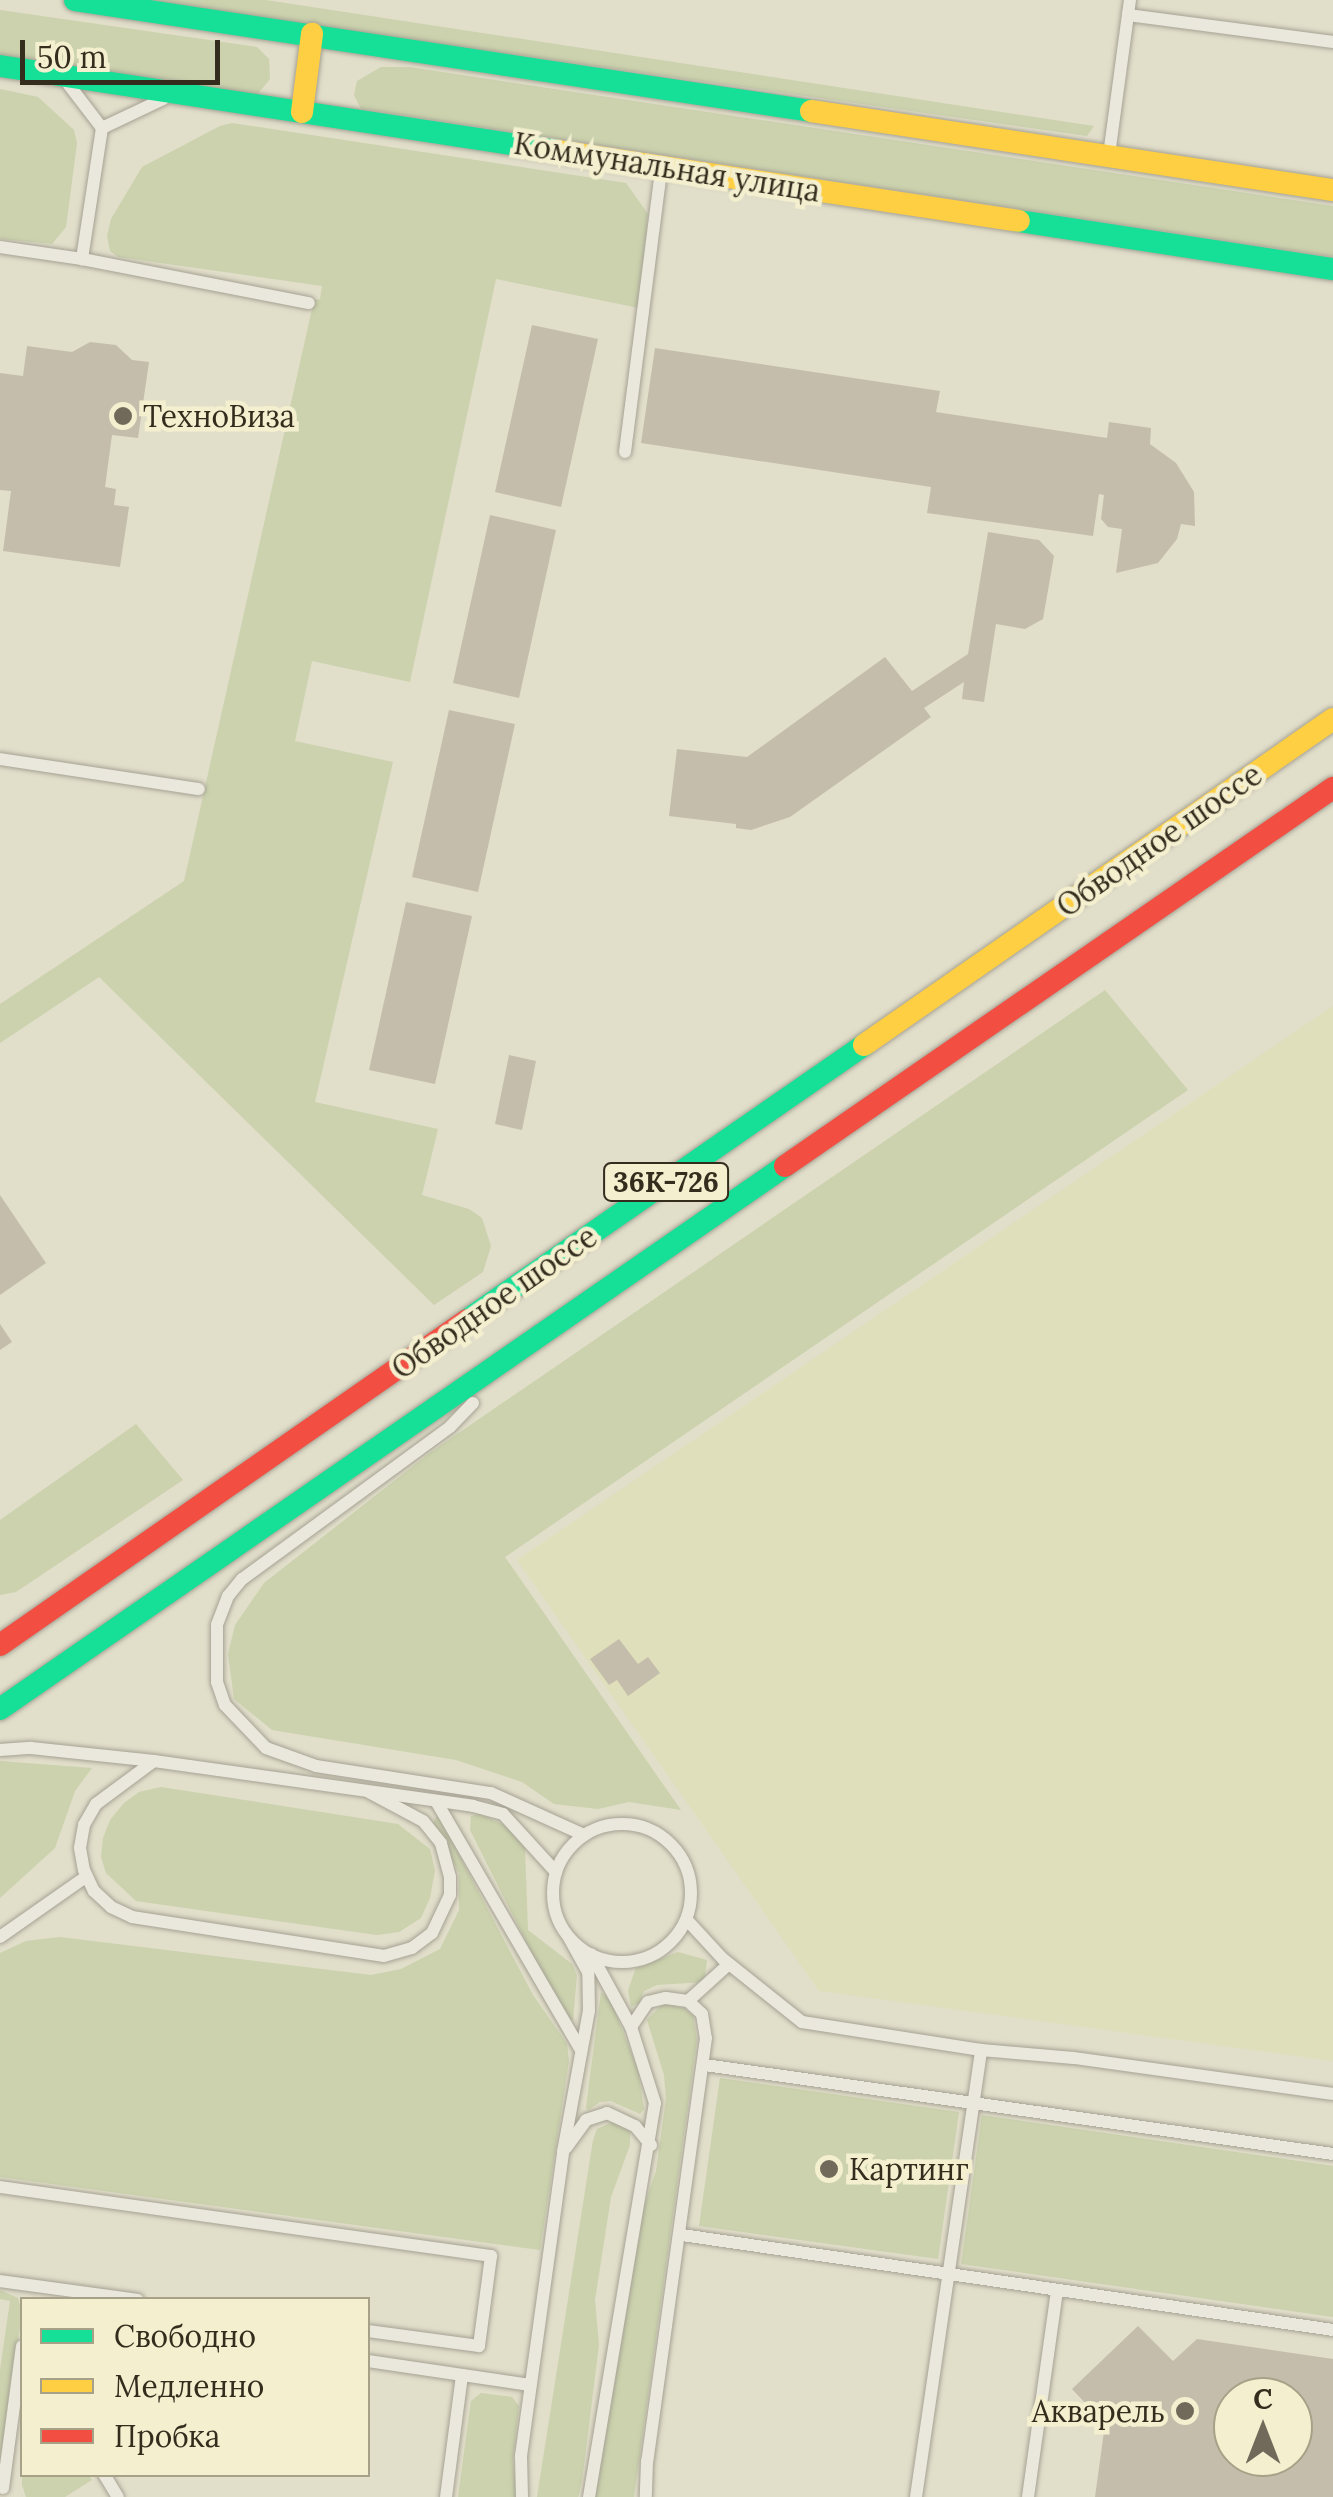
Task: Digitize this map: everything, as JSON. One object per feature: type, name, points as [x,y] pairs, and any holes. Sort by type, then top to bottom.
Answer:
[{"type":"main road","points":[[75,0],[1333,190]]},
{"type":"main road","points":[[302,112],[312,34]]},
{"type":"main road","name":"Коммунальная улица","points":[[0,66],[1333,269]]},
{"type":"main road","name":"Обводное шоссе","points":[[0,1645],[1333,719]]},
{"type":"main road","name":"Обводное шоссе","points":[[0,1709],[1333,788]]},
{"type":"lane","points":[[1108,157],[1130,0]]},
{"type":"lane","points":[[1128,16],[1333,42]]},
{"type":"lane","points":[[62,75],[102,128],[82,259]]},
{"type":"lane","points":[[102,128],[179,92]]},
{"type":"lane","points":[[625,452],[662,166]]},
{"type":"lane","points":[[0,247],[310,303]]},
{"type":"lane","points":[[0,760],[199,788]]},
{"type":"lane","points":[[522,1348],[450,1427],[242,1578],[228,1596],[217,1625],[217,1682],[226,1705],[266,1748],[316,1766],[491,1793],[584,1835]]},
{"type":"lane","points":[[0,1750],[31,1748],[154,1761],[502,1814],[556,1872]]},
{"type":"lane","points":[[154,1761],[96,1804],[84,1824],[80,1848],[86,1876],[111,1907],[132,1918],[384,1956],[412,1948],[432,1932],[450,1895],[450,1877],[441,1843],[424,1820],[369,1792]]},
{"type":"lane","points":[[436,1801],[580,2048]]},
{"type":"lane","points":[[522,2497],[520,2456],[563,2152],[589,2011],[588,1972],[557,1918],[552,1895],[556,1872],[567,1851],[584,1835],[626,1823],[667,1839],[690,1876],[686,1920],[676,1938],[641,1960],[621,1963],[591,1954],[569,1938]]},
{"type":"lane","points":[[0,1936],[86,1876]]},
{"type":"lane","points":[[686,1920],[728,1964],[802,2022],[982,2050],[1074,2058],[1333,2094]]},
{"type":"lane","points":[[589,2497],[655,2102],[631,2027],[591,1954]]},
{"type":"lane","points":[[688,2001],[728,1964]]},
{"type":"lane","points":[[631,2027],[648,2002],[666,1998],[688,2001],[702,2014],[706,2026],[705,2065],[647,2462],[646,2497]]},
{"type":"lane","points":[[916,2497],[982,2050]]},
{"type":"lane","points":[[705,2065],[1333,2154]]},
{"type":"lane","points":[[563,2152],[586,2120],[607,2113],[635,2126],[650,2145]]},
{"type":"lane","points":[[0,2188],[491,2256],[479,2346],[370,2331]]},
{"type":"lane","points":[[682,2235],[1333,2330]]},
{"type":"lane","points":[[0,2281],[30,2292],[98,2297]]},
{"type":"lane","points":[[1028,2497],[1057,2290]]},
{"type":"lane","points":[[370,2361],[530,2386]]},
{"type":"lane","points":[[446,2497],[462,2375]]},
{"type":"lane","points":[[15,2497],[1,2487],[17,2422],[20,2376]]},
{"type":"green space","points":[[131,0],[266,0],[1094,126],[1087,136]]},
{"type":"green space","points":[[0,10],[257,47],[269,59],[270,79],[257,95],[0,61]]},
{"type":"green space","points":[[381,67],[409,67],[1333,206],[1333,257],[361,109],[354,95],[357,81]]},
{"type":"green space","points":[[0,89],[38,97],[74,130],[77,143],[66,227],[52,244],[0,239]]},
{"type":"green space","points":[[232,123],[626,183],[648,214],[639,308],[496,279],[410,682],[312,661],[295,741],[393,762],[315,1102],[438,1129],[422,1195],[469,1209],[482,1218],[491,1246],[483,1272],[434,1305],[99,977],[0,1043],[0,1004],[184,881],[314,300],[320,299],[322,286],[118,257],[110,251],[107,236],[111,219],[142,167]]},
{"type":"green space","points":[[1105,990],[1188,1090],[505,1557],[681,1810],[629,1802],[598,1809],[554,1804],[522,1782],[456,1760],[272,1730],[234,1699],[228,1654],[235,1625],[264,1583],[431,1452]]},
{"type":"green space","points":[[1333,1006],[1333,2061],[819,1991],[517,1560]]},
{"type":"green space","points":[[136,1424],[183,1480],[16,1592],[0,1595],[0,1520]]},
{"type":"green space","points":[[0,1761],[92,1768],[75,1791],[55,1848],[0,1898]]},
{"type":"green space","points":[[161,1787],[398,1824],[430,1849],[435,1871],[421,1918],[399,1932],[377,1935],[136,1901],[106,1873],[101,1857],[103,1838],[110,1820],[124,1803],[139,1792]]},
{"type":"green space","points":[[480,1814],[511,1828],[525,1848],[528,1930],[572,1964],[577,1975],[573,2020],[563,2015],[470,1830],[471,1816]]},
{"type":"green space","points":[[438,1815],[533,1995],[567,2044],[569,2061],[540,2250],[0,2177],[0,1953],[26,1941],[60,1937],[371,1975],[401,1969],[440,1949],[459,1910],[459,1873],[433,1822]]},
{"type":"green space","points":[[678,1952],[707,1960],[704,1982],[657,1985],[644,1991],[639,2003],[631,2007],[628,1990],[636,1968]]},
{"type":"green space","points":[[601,1992],[611,2001],[638,2070],[644,2109],[640,2114],[611,2101],[600,2102],[588,2110],[586,2107]]},
{"type":"green space","points":[[662,2004],[684,2008],[693,2016],[697,2040],[634,2497],[594,2497],[666,2099],[664,2075],[647,2020]]},
{"type":"green space","name":"Картинг","points":[[720,2078],[959,2112],[938,2259],[699,2226]]},
{"type":"green space","points":[[982,2115],[1333,2166],[1333,2317],[961,2264]]},
{"type":"green space","points":[[615,2121],[630,2132],[630,2145],[611,2197],[595,2300],[599,2345],[582,2481],[578,2497],[537,2497],[593,2140],[597,2129]]},
{"type":"green space","points":[[0,2290],[18,2298],[20,2327],[0,2469],[0,2370],[10,2301],[0,2299]]},
{"type":"green space","points":[[481,2393],[512,2397],[519,2406],[513,2460],[517,2497],[458,2497],[471,2401]]},
{"type":"green space","points":[[22,2477],[92,2480],[65,2497],[26,2497]]},
{"type":"building","points":[[532,325],[598,339],[561,507],[495,492]]},
{"type":"building","points":[[90,342],[116,345],[132,360],[149,362],[138,438],[112,435],[105,487],[116,489],[114,505],[129,507],[120,567],[3,551],[11,491],[0,490],[0,373],[23,376],[27,346],[72,352]]},
{"type":"building","points":[[655,348],[940,391],[936,412],[1107,438],[1109,422],[1151,428],[1150,444],[1176,463],[1194,492],[1195,526],[1181,524],[1177,539],[1158,563],[1116,573],[1122,529],[1108,527],[1101,519],[1104,495],[1099,494],[1093,536],[927,513],[931,487],[641,443]]},
{"type":"building","points":[[490,515],[556,530],[519,698],[453,683]]},
{"type":"building","points":[[988,532],[1039,540],[1054,556],[1043,619],[1025,629],[996,624],[984,702],[962,699],[964,682],[924,708],[931,717],[790,817],[751,830],[736,828],[736,824],[669,816],[677,749],[747,757],[885,657],[912,691],[968,654]]},
{"type":"building","points":[[449,710],[515,724],[478,892],[412,877]]},
{"type":"building","points":[[406,902],[472,916],[435,1084],[369,1070]]},
{"type":"building","points":[[509,1055],[536,1061],[522,1130],[495,1124]]},
{"type":"building","points":[[0,1195],[46,1263],[0,1295]]},
{"type":"building","points":[[0,1324],[12,1342],[0,1350]]},
{"type":"building","points":[[619,1639],[638,1664],[648,1657],[660,1673],[628,1696],[617,1680],[609,1685],[590,1659]]},
{"type":"building","name":"Акварель","points":[[1138,2326],[1173,2361],[1197,2339],[1333,2359],[1333,2497],[1095,2497],[1105,2424],[1072,2389]]},
{"type":"traffic: fast","points":[[75,0],[811,111]]},
{"type":"traffic: fast","points":[[0,66],[557,151]]},
{"type":"traffic: fast","points":[[1019,221],[1333,269]]},
{"type":"traffic: fast","points":[[467,1320],[864,1045]]},
{"type":"traffic: fast","points":[[0,1709],[785,1166]]},
{"type":"traffic: slow","points":[[302,112],[312,34]]},
{"type":"traffic: slow","points":[[811,111],[1333,190]]},
{"type":"traffic: slow","points":[[557,151],[1019,221]]},
{"type":"traffic: slow","points":[[864,1045],[1333,719]]},
{"type":"traffic: jam","points":[[785,1166],[1333,788]]},
{"type":"traffic: jam","points":[[0,1645],[467,1320]]},
{"type":"place","name":"ТехноВиза","points":[[123,416]]},
{"type":"place","name":"Картинг","points":[[829,2169]]},
{"type":"place","name":"Акварель","points":[[1185,2411]]}]
